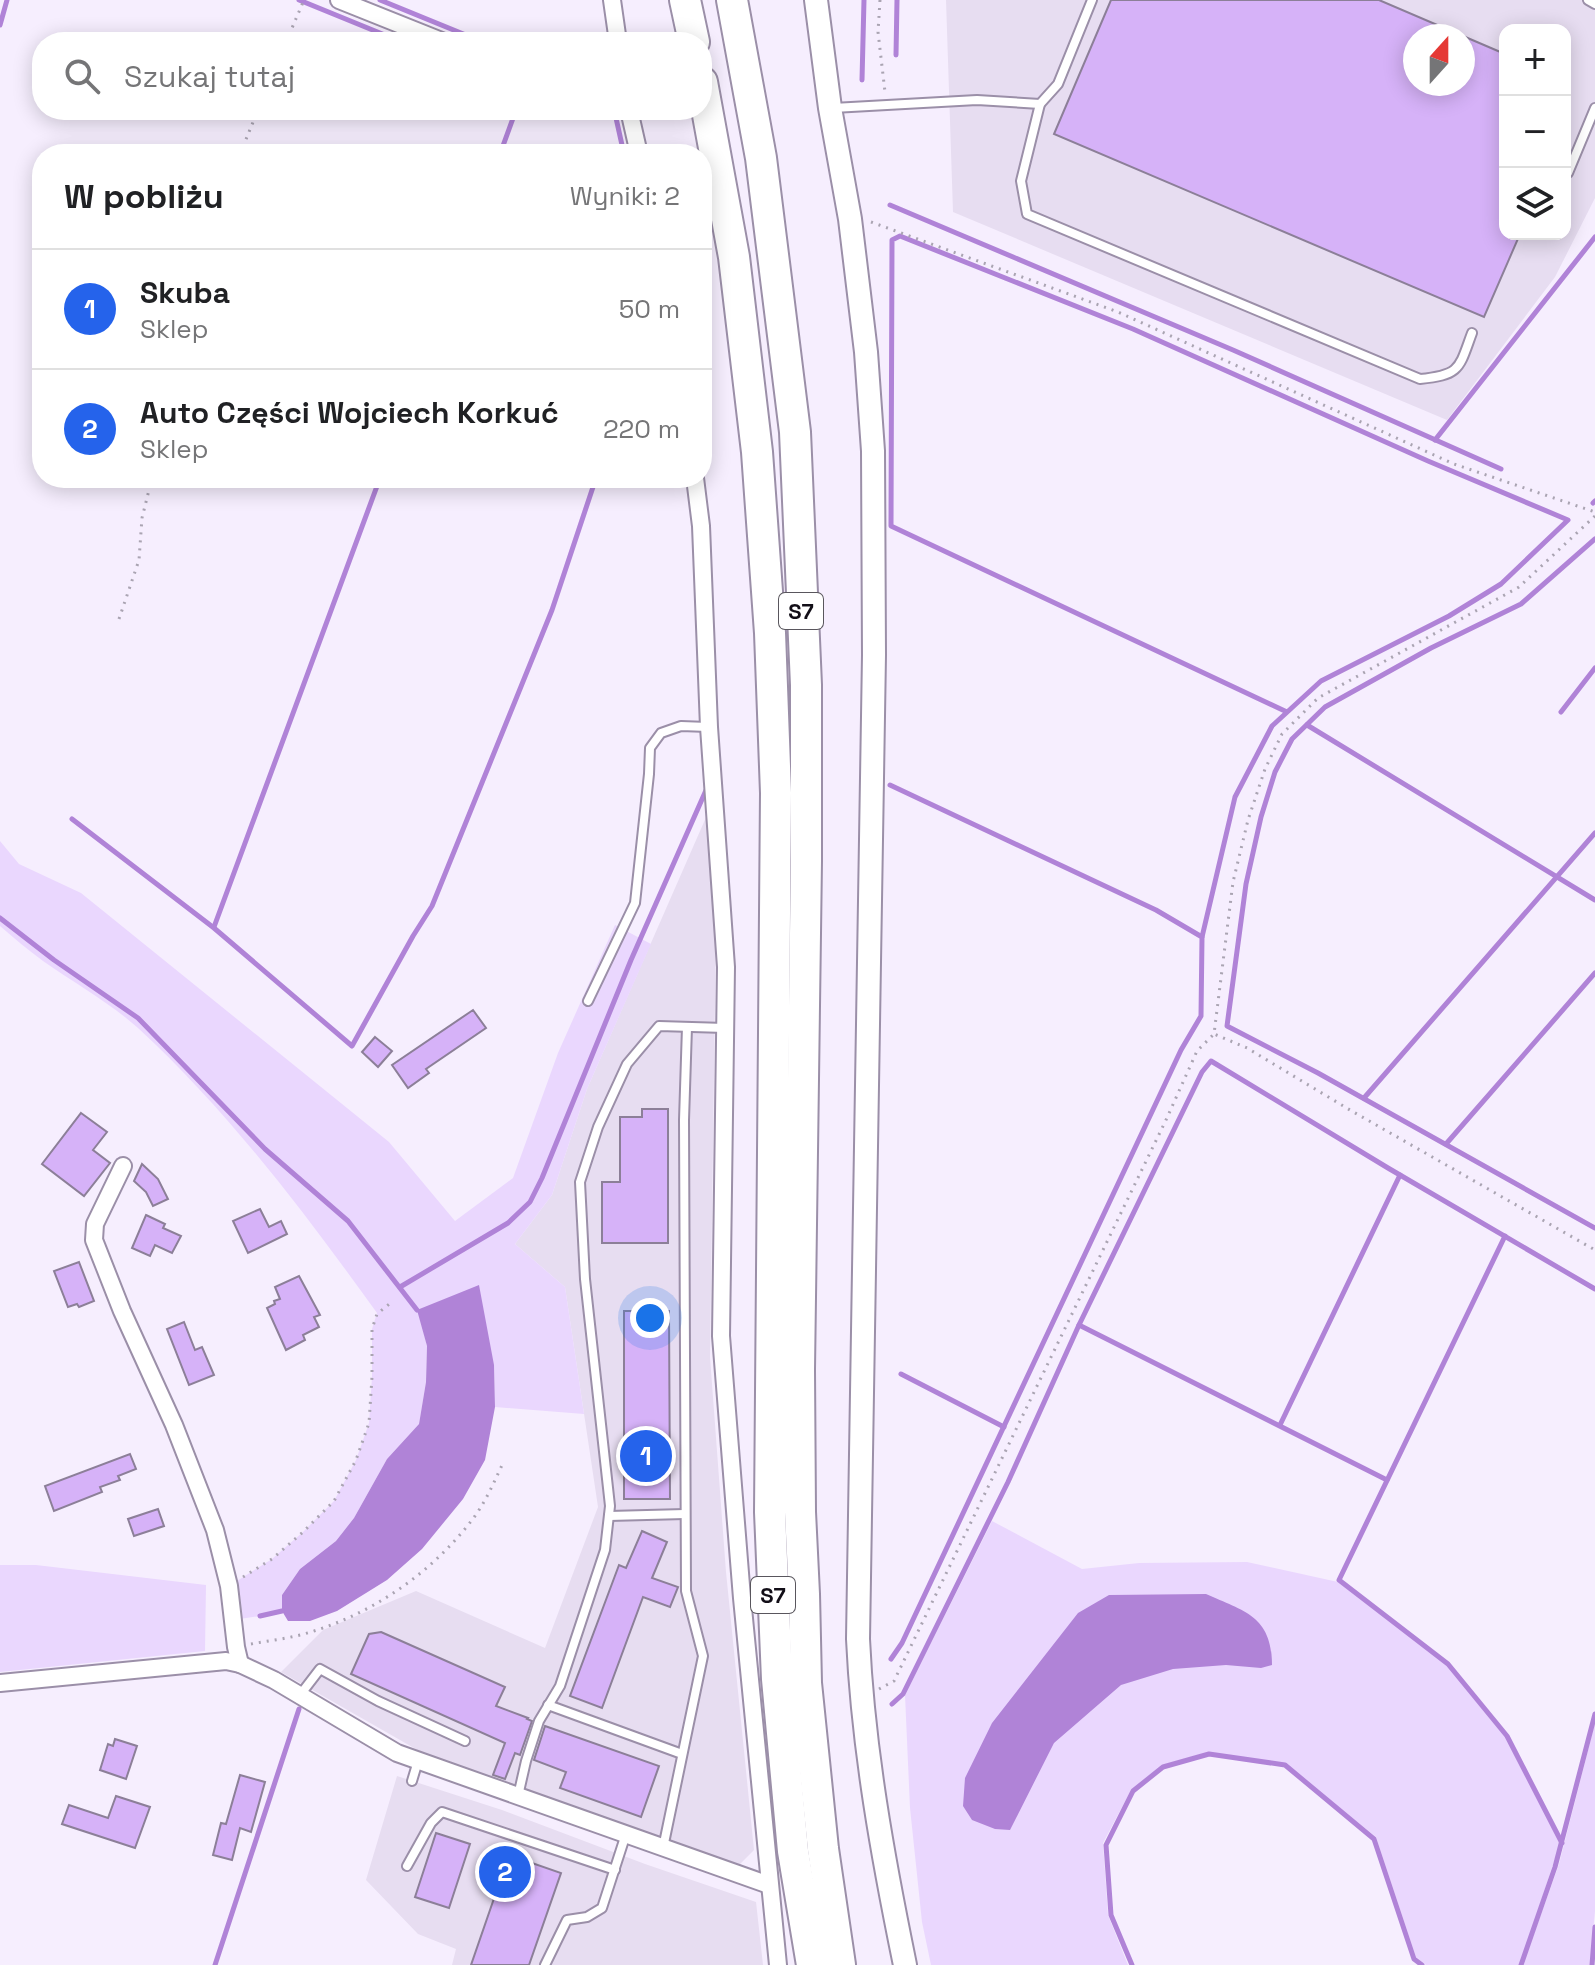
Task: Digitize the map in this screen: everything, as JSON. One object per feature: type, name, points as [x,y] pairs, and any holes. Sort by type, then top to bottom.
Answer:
[{"type":"highway","points":[[685,0],[692,32]]},
{"type":"highway","name":"S7","points":[[732,0],[761,158],[795,432],[806,701],[800,1512],[806,1683],[823,1849],[840,1965]]},
{"type":"highway","name":"S7","points":[[709,120],[734,257],[757,452],[770,633],[776,793],[770,1512],[777,1679],[791,1836],[812,1965]]},
{"type":"street","points":[[339,0],[419,32]]},
{"type":"street","points":[[612,0],[617,32]]},
{"type":"street","points":[[816,0],[830,108],[850,219],[866,352],[873,451],[873,712],[858,1639],[876,1810],[905,1965]]},
{"type":"street","points":[[630,120],[636,144]]},
{"type":"street","points":[[696,488],[726,967],[721,1336],[742,1598],[778,1965]]},
{"type":"street","points":[[123,1166],[95,1224],[94,1240],[122,1311],[174,1425],[219,1540],[240,1664]]},
{"type":"street","points":[[0,1683],[226,1661],[240,1664],[397,1753],[769,1885]]},
{"type":"lane","points":[[1092,0],[1058,84],[1040,104],[1021,181],[1027,214],[1420,379],[1442,377],[1459,366],[1472,333]]},
{"type":"lane","points":[[1588,0],[1595,4]]},
{"type":"lane","points":[[830,108],[977,100],[1040,104]]},
{"type":"lane","points":[[1570,168],[1595,108]]},
{"type":"lane","points":[[588,1001],[635,903],[650,748],[661,733],[681,726],[709,727]]},
{"type":"lane","points":[[518,1796],[539,1721],[560,1686],[605,1550],[609,1516],[585,1279],[580,1182],[598,1127],[627,1064],[659,1026],[725,1028]]},
{"type":"lane","points":[[663,1848],[703,1656],[686,1591],[684,1120],[687,1027]]},
{"type":"lane","points":[[609,1516],[685,1514]]},
{"type":"lane","points":[[300,1696],[320,1669],[378,1701],[465,1741]]},
{"type":"lane","points":[[548,1705],[682,1754]]},
{"type":"lane","points":[[412,1781],[418,1760]]},
{"type":"lane","points":[[407,1866],[431,1823],[442,1812],[615,1870]]},
{"type":"lane","points":[[545,1965],[567,1920],[587,1917],[602,1908],[626,1834]]},
{"type":"path","points":[[290,32],[304,0]]},
{"type":"path","points":[[880,0],[878,32],[887,105]]},
{"type":"path","points":[[244,144],[254,120]]},
{"type":"path","points":[[863,219],[1118,312],[1454,464],[1595,514],[1519,587],[1318,698],[1282,734],[1265,769],[1248,820],[1233,882],[1214,1034],[1197,1051],[894,1681],[863,1702]]},
{"type":"path","points":[[119,619],[139,560],[142,518],[150,488]]},
{"type":"path","points":[[1214,1034],[1247,1048],[1595,1250]]},
{"type":"path","points":[[229,1586],[272,1559],[334,1501],[356,1460],[369,1423],[372,1329],[377,1314],[393,1301]]},
{"type":"path","points":[[236,1647],[301,1635],[356,1615],[394,1594],[432,1564],[456,1539],[491,1490],[504,1461]]},
{"type":"shaded area","points":[[946,0],[1595,0],[1595,198],[1555,277],[1447,420],[953,212]]},
{"type":"shaded area","points":[[718,790],[710,1357],[726,1572],[754,1850],[739,1865],[428,1756],[281,1672],[323,1630],[416,1591],[545,1648],[598,1507],[565,1287],[515,1244],[552,1195],[587,1089]]},
{"type":"shaded area","points":[[0,841],[19,864],[81,893],[389,1142],[455,1221],[513,1178],[558,1053],[615,925],[651,944],[587,1089],[552,1195],[515,1244],[565,1287],[584,1414],[495,1407],[494,1365],[418,1310],[427,1346],[426,1382],[419,1424],[387,1459],[354,1518],[336,1541],[300,1569],[282,1595],[282,1611],[233,1620],[229,1586],[272,1559],[334,1501],[356,1460],[369,1423],[372,1329],[377,1313],[265,1164],[171,1060],[127,1019],[43,961],[0,926]]},
{"type":"shaded area","points":[[479,1285],[494,1365],[495,1407],[485,1460],[463,1499],[422,1549],[387,1580],[337,1611],[310,1621],[288,1621],[282,1611],[282,1595],[300,1569],[336,1541],[354,1518],[387,1459],[419,1424],[426,1382],[427,1346],[417,1310]]},
{"type":"shaded area","points":[[992,1521],[1082,1569],[1139,1563],[1247,1562],[1338,1582],[1448,1666],[1505,1737],[1560,1843],[1520,1965],[1426,1965],[1416,1957],[1376,1837],[1286,1764],[1209,1752],[1162,1765],[1131,1790],[1103,1843],[1108,1915],[1128,1965],[931,1965],[922,1922],[910,1808],[905,1695]]},
{"type":"shaded area","points":[[0,1565],[36,1565],[206,1585],[205,1651],[0,1672]]},
{"type":"shaded area","points":[[1206,1594],[1244,1611],[1261,1625],[1271,1649],[1272,1665],[1261,1668],[1226,1665],[1173,1669],[1121,1685],[1054,1743],[1010,1830],[995,1829],[972,1820],[963,1806],[965,1778],[992,1723],[1078,1613],[1109,1595]]},
{"type":"shaded area","points":[[1595,1723],[1595,1911],[1590,1965],[1523,1965],[1559,1864]]},
{"type":"shaded area","points":[[397,1776],[502,1810],[756,1902],[763,1965],[452,1965],[456,1949],[418,1934],[366,1880]]},
{"type":"building","points":[[1111,0],[1379,0],[1435,24],[1403,24],[1403,96],[1475,96],[1475,41],[1499,51],[1499,240],[1517,240],[1484,317],[1054,134]]},
{"type":"building","points":[[473,1010],[486,1028],[426,1069],[429,1073],[408,1088],[392,1065]]},
{"type":"building","points":[[375,1037],[392,1051],[378,1067],[362,1052]]},
{"type":"building","points":[[642,1109],[668,1109],[668,1243],[602,1243],[602,1182],[620,1182],[620,1117],[642,1117]]},
{"type":"building","points":[[81,1113],[107,1132],[93,1150],[110,1163],[84,1196],[42,1164]]},
{"type":"building","points":[[142,1164],[158,1179],[168,1199],[153,1206],[146,1192],[134,1181]]},
{"type":"building","points":[[260,1209],[269,1227],[281,1221],[287,1234],[248,1253],[233,1221]]},
{"type":"building","points":[[146,1215],[165,1224],[163,1228],[181,1236],[172,1253],[155,1245],[150,1256],[132,1248]]},
{"type":"building","points":[[79,1262],[94,1301],[79,1307],[77,1304],[68,1307],[54,1271]]},
{"type":"building","points":[[299,1276],[320,1315],[314,1317],[319,1327],[303,1335],[305,1340],[286,1350],[267,1308],[280,1299],[275,1287]]},
{"type":"building","points":[[624,1311],[669,1311],[670,1499],[624,1499]]},
{"type":"building","points":[[184,1322],[195,1350],[202,1347],[214,1375],[189,1385],[167,1329]]},
{"type":"building","points":[[130,1454],[136,1469],[118,1476],[120,1480],[100,1487],[102,1492],[54,1511],[45,1486]]},
{"type":"building","points":[[158,1509],[164,1526],[134,1536],[128,1519]]},
{"type":"building","points":[[642,1531],[667,1542],[652,1578],[678,1587],[670,1607],[643,1597],[602,1708],[570,1696],[619,1565],[626,1568]]},
{"type":"building","points":[[381,1632],[505,1687],[496,1706],[532,1721],[520,1755],[515,1753],[505,1779],[493,1775],[505,1743],[351,1674],[369,1634]]},
{"type":"building","points":[[545,1726],[659,1766],[641,1817],[560,1788],[566,1772],[534,1760]]},
{"type":"building","points":[[115,1739],[137,1746],[126,1779],[100,1770],[108,1744],[113,1746]]},
{"type":"building","points":[[240,1775],[265,1782],[251,1832],[240,1828],[232,1860],[213,1855],[221,1823],[226,1824]]},
{"type":"building","points":[[116,1796],[150,1807],[135,1848],[62,1824],[69,1805],[108,1818]]},
{"type":"building","points":[[436,1833],[470,1844],[449,1908],[415,1897]]},
{"type":"building","points":[[509,1855],[561,1873],[529,1965],[471,1965]]},
{"type":"waterway","points":[[0,25],[7,0]]},
{"type":"waterway","points":[[299,0],[377,32]]},
{"type":"waterway","points":[[380,0],[458,32]]},
{"type":"waterway","points":[[862,80],[864,0]]},
{"type":"waterway","points":[[896,55],[897,0]]},
{"type":"waterway","points":[[504,144],[512,120]]},
{"type":"waterway","points":[[616,120],[622,144]]},
{"type":"waterway","points":[[890,205],[1233,350],[1501,469]]},
{"type":"waterway","points":[[1202,937],[1235,797],[1272,726],[1321,681],[1449,616],[1501,584],[1568,520],[1133,329],[900,236],[892,240],[891,526],[1287,712]]},
{"type":"waterway","points":[[1435,440],[1595,237]]},
{"type":"waterway","points":[[214,927],[376,488]]},
{"type":"waterway","points":[[72,819],[214,928],[352,1046],[432,906],[552,610],[593,488]]},
{"type":"waterway","points":[[1595,539],[1521,604],[1431,648],[1325,707],[1292,739],[1275,772],[1261,817],[1246,884],[1227,1026],[1318,1073],[1595,1228]]},
{"type":"waterway","points":[[1561,712],[1595,668]]},
{"type":"waterway","points":[[1307,725],[1595,900]]},
{"type":"waterway","points":[[890,785],[1156,910],[1202,937],[1201,1016],[1181,1050],[902,1643],[891,1659]]},
{"type":"waterway","points":[[400,1287],[508,1223],[530,1202],[707,788]]},
{"type":"waterway","points":[[1364,1098],[1595,833]]},
{"type":"waterway","points":[[0,918],[138,1018],[265,1149],[348,1221],[417,1310]]},
{"type":"waterway","points":[[1446,1144],[1595,973]]},
{"type":"waterway","points":[[892,1704],[903,1694],[1008,1482],[1079,1325],[1202,1072],[1211,1061],[1595,1289]]},
{"type":"waterway","points":[[1280,1425],[1400,1175]]},
{"type":"waterway","points":[[1505,1236],[1339,1580],[1448,1664],[1507,1736],[1562,1843]]},
{"type":"waterway","points":[[1079,1325],[1387,1480]]},
{"type":"waterway","points":[[901,1374],[1004,1427]]},
{"type":"waterway","points":[[260,1616],[282,1611]]},
{"type":"waterway","points":[[215,1965],[299,1709]]},
{"type":"waterway","points":[[1521,1965],[1555,1867],[1595,1714]]},
{"type":"waterway","points":[[1132,1965],[1111,1915],[1106,1845],[1133,1791],[1163,1767],[1209,1754],[1285,1765],[1374,1839],[1414,1959],[1422,1965]]},
{"type":"waterway","points":[[1592,1965],[1595,1927]]},
{"type":"place","name":"Skuba","points":[[646,1456]]},
{"type":"place","name":"Auto Części Wojciech Korkuć","points":[[505,1872]]}]
